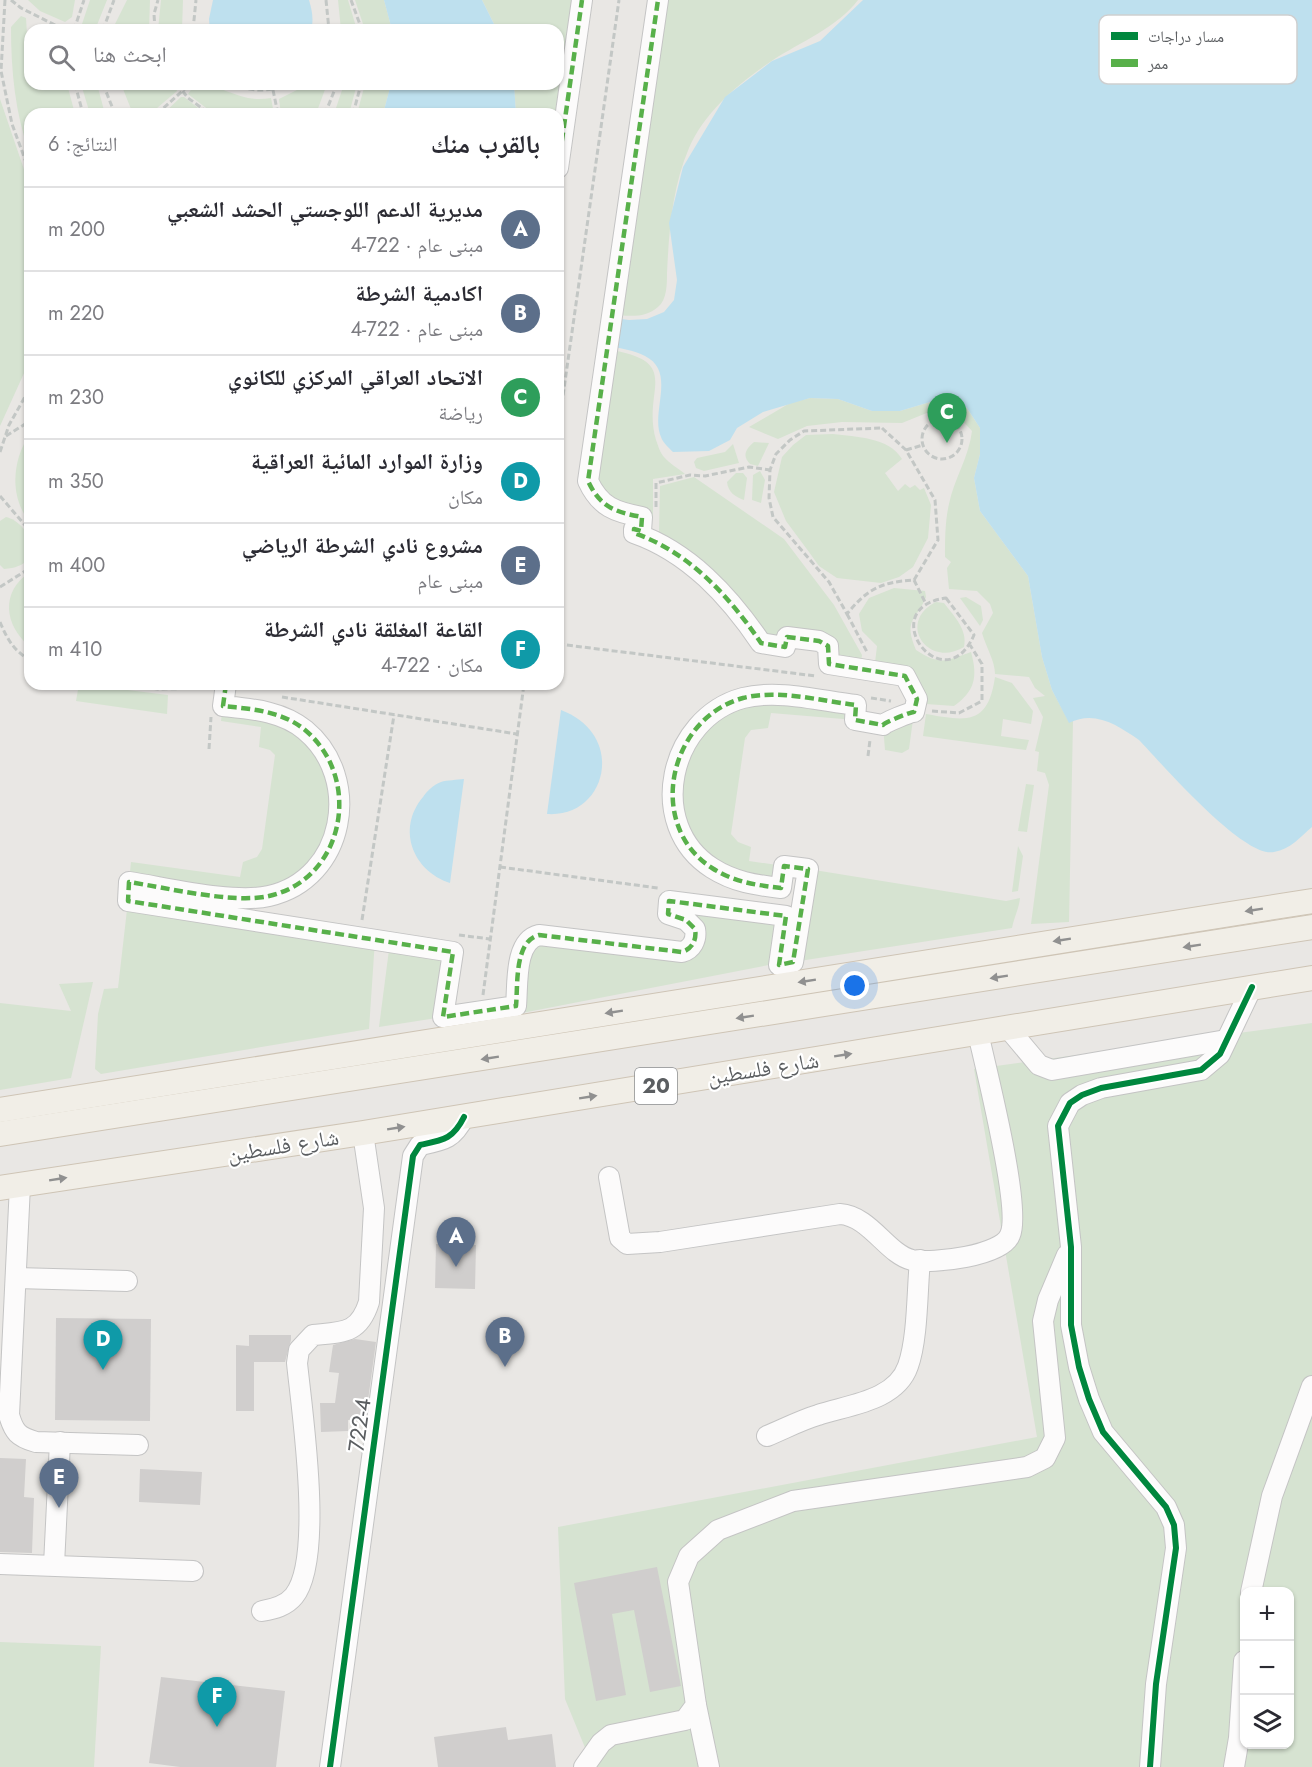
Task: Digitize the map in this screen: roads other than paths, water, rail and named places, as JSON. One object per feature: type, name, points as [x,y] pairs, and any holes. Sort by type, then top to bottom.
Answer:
[{"type":"main road","points":[[0,1110],[1312,901]]},
{"type":"main road","name":"20","points":[[0,1134],[1312,927]]},
{"type":"main road","name":"شارع فلسطين","points":[[10,1186],[464,1117],[1312,978]]},
{"type":"main road","points":[[497,1030],[520,1037],[542,1049]]},
{"type":"main road","points":[[419,1069],[458,1037]]},
{"type":"street","points":[[564,126],[582,0]]},
{"type":"street","points":[[225,690],[223,706],[260,710],[284,717],[305,730],[330,759],[341,798],[340,822],[333,842],[322,860],[305,878],[271,896],[245,899],[129,882],[128,901],[453,952],[443,1017],[516,1006],[523,946],[532,936],[676,952],[687,950],[695,940],[695,929],[686,920],[668,914],[669,901],[786,916],[779,965],[793,962],[808,868],[784,866],[781,888],[741,883],[702,860],[684,836],[674,810],[674,772],[682,748],[697,726],[709,715],[744,698],[768,695],[856,705],[855,720],[883,724],[889,719],[901,719],[914,712],[917,699],[905,676],[829,664],[828,646],[819,641],[787,637],[784,646],[761,643],[727,597],[695,568],[668,550],[633,533],[634,529],[641,531],[642,516],[614,510],[600,501],[588,481],[587,474],[658,0]]},
{"type":"street","points":[[1149,1767],[1156,1684],[1176,1548],[1173,1525],[1166,1507],[1103,1432],[1079,1368],[1071,1325],[1071,1247],[1058,1126],[1070,1103],[1101,1088],[1201,1070],[1220,1054],[1252,987]]},
{"type":"street","points":[[1008,1028],[1040,1065],[1052,1070],[1226,1041]]},
{"type":"street","points":[[609,1177],[620,1238],[627,1244],[660,1242],[840,1214],[854,1216],[906,1257],[920,1260],[953,1258],[996,1250],[1007,1242],[1012,1229],[1011,1188],[978,1033]]},
{"type":"street","name":"722-4","points":[[330,1767],[413,1156],[420,1144],[445,1139],[456,1132],[464,1117]]},
{"type":"street","points":[[262,1611],[286,1603],[294,1596],[305,1576],[310,1500],[297,1363],[299,1350],[313,1335],[348,1332],[364,1317],[369,1302],[374,1208],[363,1133]]},
{"type":"street","points":[[10,1186],[16,1278],[9,1415],[13,1430],[22,1438],[60,1442],[138,1444]]},
{"type":"street","points":[[708,1767],[696,1705],[678,1582],[689,1556],[718,1530],[793,1502],[1026,1467],[1046,1458],[1055,1438],[1043,1321],[1048,1300],[1071,1247]]},
{"type":"street","points":[[767,1436],[816,1415],[858,1405],[888,1391],[902,1376],[908,1366],[911,1348],[920,1260]]},
{"type":"street","points":[[16,1278],[127,1281]]},
{"type":"street","points":[[1252,1587],[1272,1496],[1312,1386]]},
{"type":"street","points":[[54,1565],[60,1442]]},
{"type":"street","points":[[0,1564],[193,1571]]},
{"type":"street","points":[[1234,1767],[1242,1695]]},
{"type":"street","points":[[584,1767],[601,1743],[611,1735],[685,1719],[696,1705]]},
{"type":"water","points":[[213,0],[309,0],[312,15],[312,24],[209,24]]},
{"type":"water","points":[[384,0],[482,0],[494,24],[390,24]]},
{"type":"water","points":[[863,0],[1312,0],[1312,827],[1285,848],[1274,852],[1260,850],[1243,841],[1183,787],[1139,740],[1122,729],[1097,719],[1079,719],[1069,723],[1052,690],[1042,657],[1028,576],[980,511],[974,478],[980,454],[980,428],[967,408],[958,401],[940,399],[900,411],[872,411],[838,399],[810,398],[763,412],[737,428],[730,440],[709,451],[673,452],[662,439],[658,427],[661,382],[654,363],[645,356],[626,349],[564,342],[564,312],[629,320],[647,319],[664,312],[674,300],[677,280],[669,223],[683,167],[725,97],[772,61],[820,41]]},
{"type":"water","points":[[389,90],[514,90],[516,108],[385,108]]},
{"type":"water","points":[[561,710],[582,722],[595,737],[601,755],[601,773],[595,789],[584,803],[568,812],[547,814]]},
{"type":"water","points":[[464,779],[450,883],[426,869],[418,859],[412,848],[411,822],[415,809],[430,788],[441,782]]},
{"type":"place","name":"الاتحاد العراقي المركزي للكانوي","points":[[947,443]]},
{"type":"place","name":"مديرية الدعم اللوجستي الحشد الشعبي","points":[[456,1267]]},
{"type":"place","name":"اكادمية الشرطة","points":[[505,1367]]},
{"type":"place","name":"وزارة الموارد المائية العراقية","points":[[103,1370]]},
{"type":"place","name":"مشروع نادي الشرطة الرياضي","points":[[59,1508]]},
{"type":"place","name":"القاعة المغلقة نادي الشرطة","points":[[217,1727]]}]
